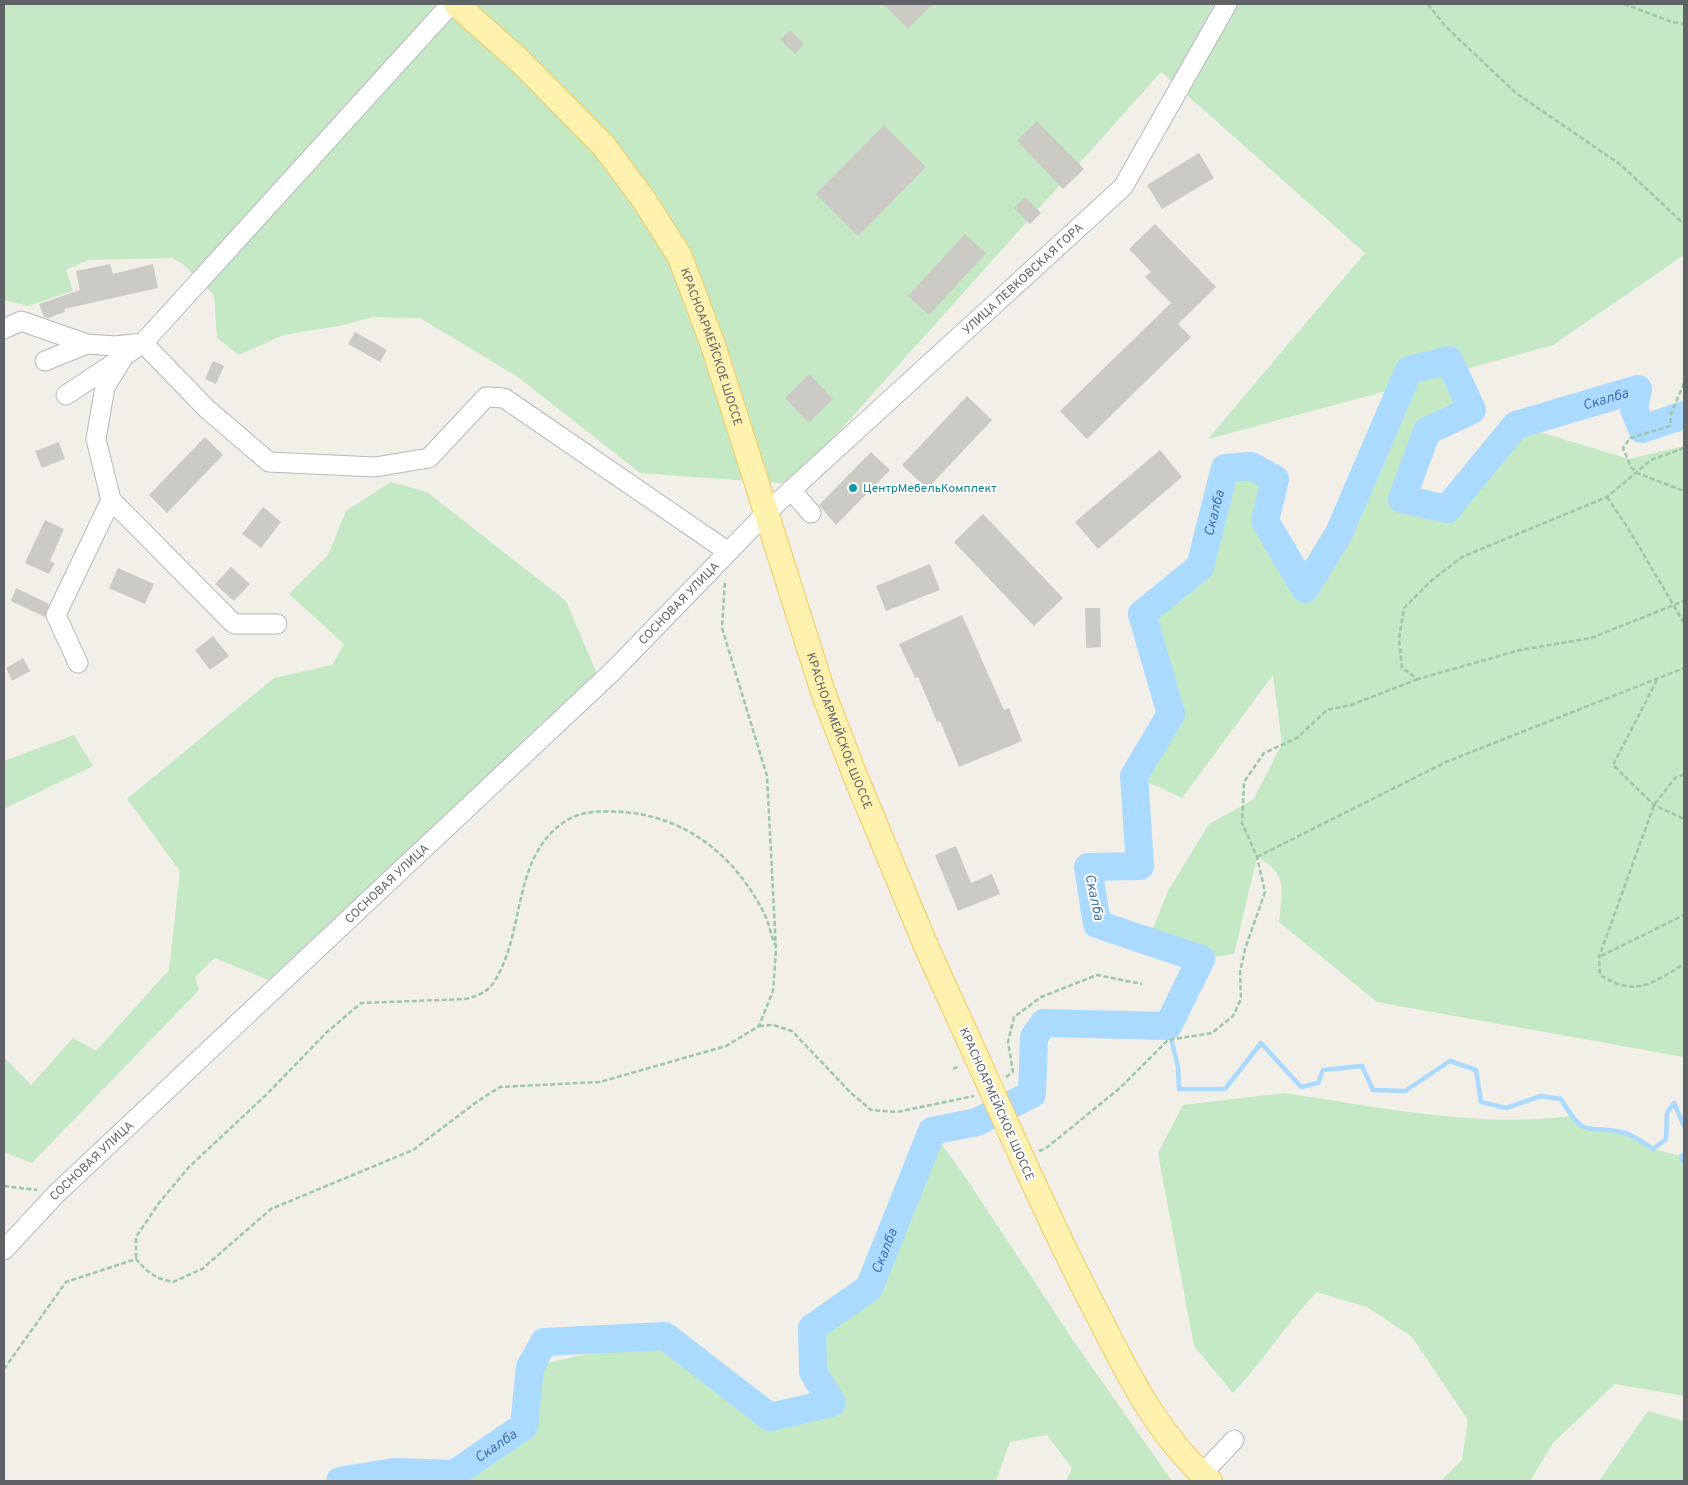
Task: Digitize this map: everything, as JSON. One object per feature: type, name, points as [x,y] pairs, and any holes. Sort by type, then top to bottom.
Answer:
[{"type":"main road","name":"КРАСНОАРМЕЙСКОЕ ШОССЕ","points":[[456,4],[514,55],[604,146],[663,228],[680,258],[714,345],[823,692],[926,946],[1083,1288],[1137,1392],[1189,1462],[1206,1478]]},
{"type":"street","points":[[66,395],[143,343],[451,4]]},
{"type":"street","name":"УЛИЦА ЛЕВКОВСКАЯ ГОРА","points":[[766,513],[1123,187],[1227,4]]},
{"type":"street","points":[[4,329],[21,321],[87,344],[115,346],[143,343]]},
{"type":"street","points":[[143,343],[208,410],[269,462],[375,466],[429,458],[486,397],[504,398],[727,551]]},
{"type":"street","points":[[45,361],[87,344]]},
{"type":"street","points":[[124,356],[105,387],[96,439],[110,500],[234,624],[278,624]]},
{"type":"street","points":[[791,490],[811,513]]},
{"type":"street","points":[[78,663],[56,615],[110,500]]},
{"type":"street","name":"СОСНОВАЯ УЛИЦА","points":[[4,1250],[57,1193],[613,671],[727,551],[766,513]]},
{"type":"street","points":[[1206,1478],[1234,1440]]},
{"type":"path","points":[[1428,4],[1445,26],[1516,93],[1621,164],[1684,224]]},
{"type":"path","points":[[1624,4],[1672,22],[1684,24]]},
{"type":"path","points":[[1684,383],[1671,414],[1670,426],[1630,438],[1623,448],[1631,467],[1637,473],[1684,491]]},
{"type":"path","points":[[1418,679],[1402,668],[1399,639],[1404,608],[1432,580],[1462,557],[1607,497],[1651,460],[1684,448]]},
{"type":"path","points":[[1607,497],[1684,623]]},
{"type":"path","points":[[727,551],[722,628],[767,776],[776,949],[772,991],[759,1026]]},
{"type":"path","points":[[1045,1149],[1120,1088],[1168,1040],[1212,1033],[1233,1016],[1241,999],[1240,972],[1245,949],[1265,892],[1257,857],[1242,823],[1244,782],[1264,753],[1297,738],[1327,710],[1351,705],[1418,679],[1520,650],[1591,638],[1684,601]]},
{"type":"path","points":[[1257,857],[1446,762],[1684,668]]},
{"type":"path","points":[[1657,679],[1613,765],[1654,805],[1684,819]]},
{"type":"path","points":[[1684,774],[1676,778],[1654,805],[1599,957],[1600,975],[1616,985],[1645,987],[1684,964]]},
{"type":"path","points":[[776,949],[764,914],[744,880],[715,849],[680,825],[637,813],[596,810],[565,821],[540,844],[530,866],[507,950],[494,983],[481,994],[466,1000],[361,1003],[327,1032],[266,1095],[189,1167],[159,1203],[136,1238],[136,1259],[146,1270],[158,1278],[173,1282],[202,1269],[271,1209],[414,1150],[478,1101],[500,1087],[600,1082],[726,1046],[759,1026],[773,1025],[792,1031],[851,1093],[871,1110],[897,1112],[976,1095]]},
{"type":"path","points":[[1599,957],[1684,915]]},
{"type":"path","points":[[999,1082],[1013,1072],[1008,1042],[1014,1017],[1041,997],[1097,975],[1142,984]]},
{"type":"path","points":[[4,1186],[57,1193]]},
{"type":"path","points":[[4,1369],[66,1282],[136,1259]]},
{"type":"green space","points":[[4,4],[1684,4],[1684,255],[1553,345],[1455,372],[1472,410],[1427,431],[1402,499],[1447,509],[1516,425],[1629,459],[1684,446],[1684,1057],[1377,1002],[1279,922],[1282,892],[1279,877],[1267,863],[1257,857],[1234,954],[1201,959],[1152,931],[1168,891],[1209,824],[1253,800],[1282,744],[1273,675],[1182,798],[1134,776],[1171,714],[1142,614],[1200,567],[1225,468],[1251,466],[1275,479],[1265,521],[1306,588],[1339,533],[1401,387],[1208,439],[1365,253],[1161,72],[792,484],[640,473],[518,377],[420,318],[373,317],[343,325],[283,335],[239,355],[217,338],[214,295],[183,264],[172,258],[88,260],[66,270],[73,291],[28,306],[4,300]]},
{"type":"green space","points":[[391,482],[427,492],[566,601],[598,676],[273,982],[215,958],[195,977],[199,990],[32,1163],[4,1152],[4,1057],[31,1085],[73,1038],[96,1051],[169,970],[180,871],[127,799],[274,678],[332,665],[344,644],[289,594],[328,555],[346,511]]},
{"type":"green space","points":[[74,735],[93,766],[4,809],[4,761]]},
{"type":"green space","points":[[1284,1093],[1391,1110],[1463,1118],[1535,1119],[1571,1116],[1583,1129],[1627,1133],[1653,1149],[1681,1156],[1684,1162],[1684,1396],[1615,1384],[1553,1443],[1530,1481],[1441,1481],[1462,1460],[1468,1420],[1412,1337],[1367,1307],[1317,1292],[1233,1393],[1194,1346],[1158,1153],[1183,1105]]},
{"type":"green space","points":[[932,1131],[964,1175],[1075,1343],[1172,1481],[1066,1481],[1072,1468],[1047,1435],[1010,1442],[996,1481],[430,1481],[454,1474],[524,1426],[530,1367],[665,1336],[770,1417],[831,1404],[813,1372],[812,1328],[869,1288]]},
{"type":"green space","points":[[1648,1411],[1684,1421],[1684,1481],[1599,1481]]},
{"type":"building","points":[[883,4],[933,4],[908,29]]},
{"type":"building","points":[[790,30],[804,44],[795,54],[780,40]]},
{"type":"building","points":[[1037,121],[1084,169],[1063,189],[1017,141]]},
{"type":"building","points":[[884,125],[926,167],[858,236],[816,194]]},
{"type":"building","points":[[1199,153],[1214,178],[1162,209],[1147,185]]},
{"type":"building","points":[[1025,197],[1041,213],[1030,224],[1014,208]]},
{"type":"building","points":[[1155,224],[1216,287],[1178,324],[1191,337],[1087,439],[1060,411],[1171,303],[1145,277],[1151,272],[1129,249]]},
{"type":"building","points":[[965,234],[986,253],[929,315],[908,296]]},
{"type":"building","points":[[110,264],[113,274],[153,264],[158,288],[64,309],[65,312],[48,318],[44,317],[39,304],[80,290],[76,271]]},
{"type":"building","points":[[355,332],[387,350],[380,362],[348,344]]},
{"type":"building","points":[[213,361],[224,366],[216,384],[205,379]]},
{"type":"building","points":[[809,374],[833,399],[809,423],[785,398]]},
{"type":"building","points":[[967,396],[992,420],[927,489],[902,465]]},
{"type":"building","points":[[205,437],[223,455],[167,513],[149,495]]},
{"type":"building","points":[[59,442],[65,459],[42,468],[35,451]]},
{"type":"building","points":[[1160,450],[1182,477],[1098,549],[1075,522]]},
{"type":"building","name":"ЦентрМебельКомплект","points":[[871,452],[890,470],[836,525],[819,505]]},
{"type":"building","points":[[263,507],[281,522],[261,548],[242,534]]},
{"type":"building","points":[[983,514],[1063,598],[1034,626],[954,542]]},
{"type":"building","points":[[45,520],[64,529],[50,561],[55,563],[49,574],[25,563]]},
{"type":"building","points":[[930,564],[940,590],[886,611],[876,586]]},
{"type":"building","points":[[231,567],[250,584],[234,601],[215,584]]},
{"type":"building","points":[[118,568],[154,584],[145,604],[109,588]]},
{"type":"building","points":[[16,588],[49,604],[45,617],[11,601]]},
{"type":"building","points":[[1085,608],[1100,608],[1101,647],[1086,648]]},
{"type":"building","points":[[962,615],[1004,710],[1009,708],[1022,741],[959,767],[940,721],[937,722],[918,677],[915,678],[899,644]]},
{"type":"building","points":[[213,636],[229,656],[210,670],[195,650]]},
{"type":"building","points":[[23,658],[30,671],[12,681],[6,668]]},
{"type":"building","points":[[956,846],[971,883],[992,874],[1000,894],[958,911],[935,855]]},
{"type":"waterway","name":"Скалба","points":[[340,1481],[394,1472],[454,1474],[524,1426],[530,1367],[544,1342],[665,1336],[770,1417],[832,1403],[813,1372],[812,1328],[869,1288],[932,1131],[977,1122],[1032,1094],[1034,1037],[1044,1023],[1168,1026],[1201,959],[1097,924],[1088,867],[1140,866],[1134,776],[1171,714],[1142,614],[1200,567],[1225,468],[1251,466],[1275,479],[1265,521],[1305,589],[1339,533],[1409,370],[1449,360],[1472,410],[1427,431],[1402,499],[1447,509],[1516,425],[1638,389],[1634,409],[1642,429],[1684,415]]},
{"type":"waterway","points":[[1168,1026],[1178,1067],[1179,1089],[1225,1089],[1261,1043],[1301,1087],[1318,1083],[1323,1070],[1362,1066],[1373,1090],[1405,1091],[1450,1061],[1476,1070],[1481,1102],[1506,1108],[1541,1096],[1561,1099],[1569,1112],[1582,1126],[1625,1133],[1653,1149],[1666,1139],[1667,1113],[1674,1103],[1684,1126]]},
{"type":"waterway","points":[[1684,1155],[1681,1156],[1684,1162]]},
{"type":"place","name":"ЦентрМебельКомплект","points":[[853,488]]}]
